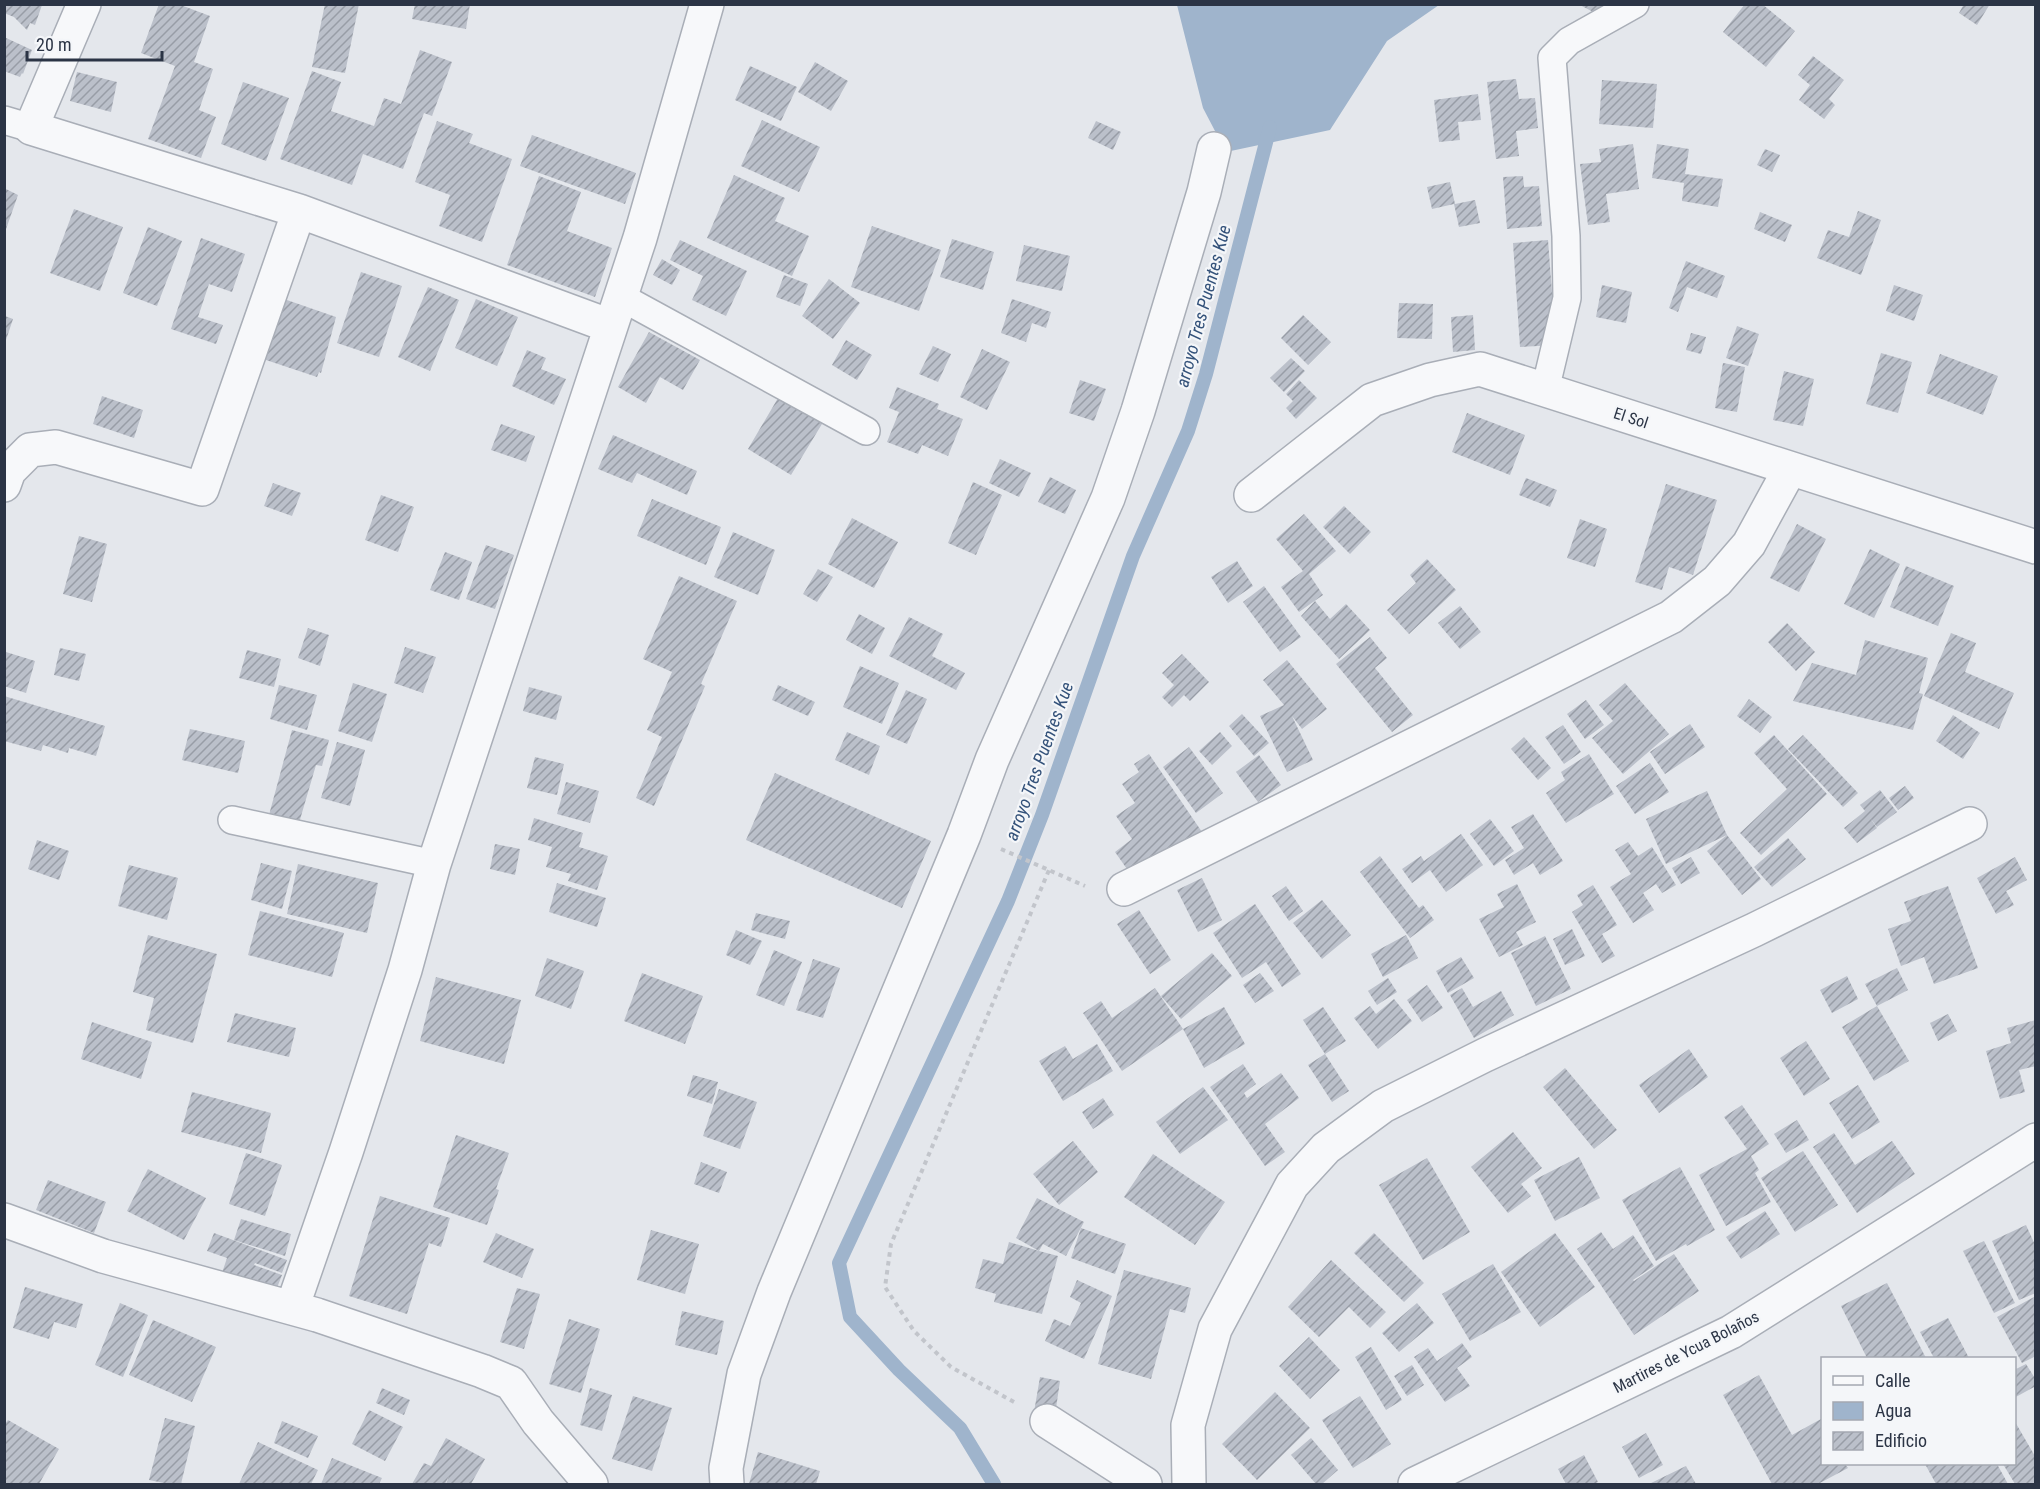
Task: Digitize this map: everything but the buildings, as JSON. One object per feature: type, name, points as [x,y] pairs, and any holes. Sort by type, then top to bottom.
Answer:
[{"type":"street","points":[[84,4],[18,124],[616,311]]},
{"type":"street","points":[[292,1308],[346,1152],[397,993],[434,864],[644,227],[707,4]]},
{"type":"street","points":[[727,1485],[726,1468],[744,1374],[779,1281],[964,836],[992,760],[1108,498],[1138,411],[1214,149]]},
{"type":"street","points":[[4,485],[9,471],[30,450],[56,447],[202,489],[299,211]]},
{"type":"street","name":"El Sol","points":[[1251,495],[1371,400],[1430,380],[1480,369],[2036,547]]},
{"type":"street","points":[[1124,889],[1671,617],[1717,581],[1749,544],[1790,469]]},
{"type":"street","points":[[1189,1485],[1188,1425],[1215,1329],[1292,1185],[1326,1148],[1383,1106],[1485,1055],[1754,930],[1970,824]]},
{"type":"street","name":"Martires de Ycua Bolaños","points":[[1415,1485],[1731,1332],[2036,1140]]},
{"type":"street","points":[[4,1220],[103,1256],[292,1308],[482,1371],[511,1383],[538,1422],[591,1485]]},
{"type":"street","points":[[1047,1421],[1145,1485]]},
{"type":"lane","points":[[1545,390],[1567,298],[1566,236],[1552,58],[1569,41],[1635,4]]},
{"type":"lane","points":[[616,311],[866,431]]},
{"type":"lane","points":[[232,820],[434,864]]},
{"type":"path","points":[[996,847],[1049,870],[891,1244],[885,1287],[914,1331],[951,1367],[1047,1421]]},
{"type":"water","points":[[1177,5],[1439,5],[1387,41],[1330,130],[1226,152],[1203,108]]},
{"type":"waterway","name":"arroyo Tres Puentes Kue","points":[[994,1484],[960,1428],[899,1370],[850,1317],[839,1263],[1008,901],[1042,815],[1133,556],[1188,431],[1206,374],[1270,127]]}]
